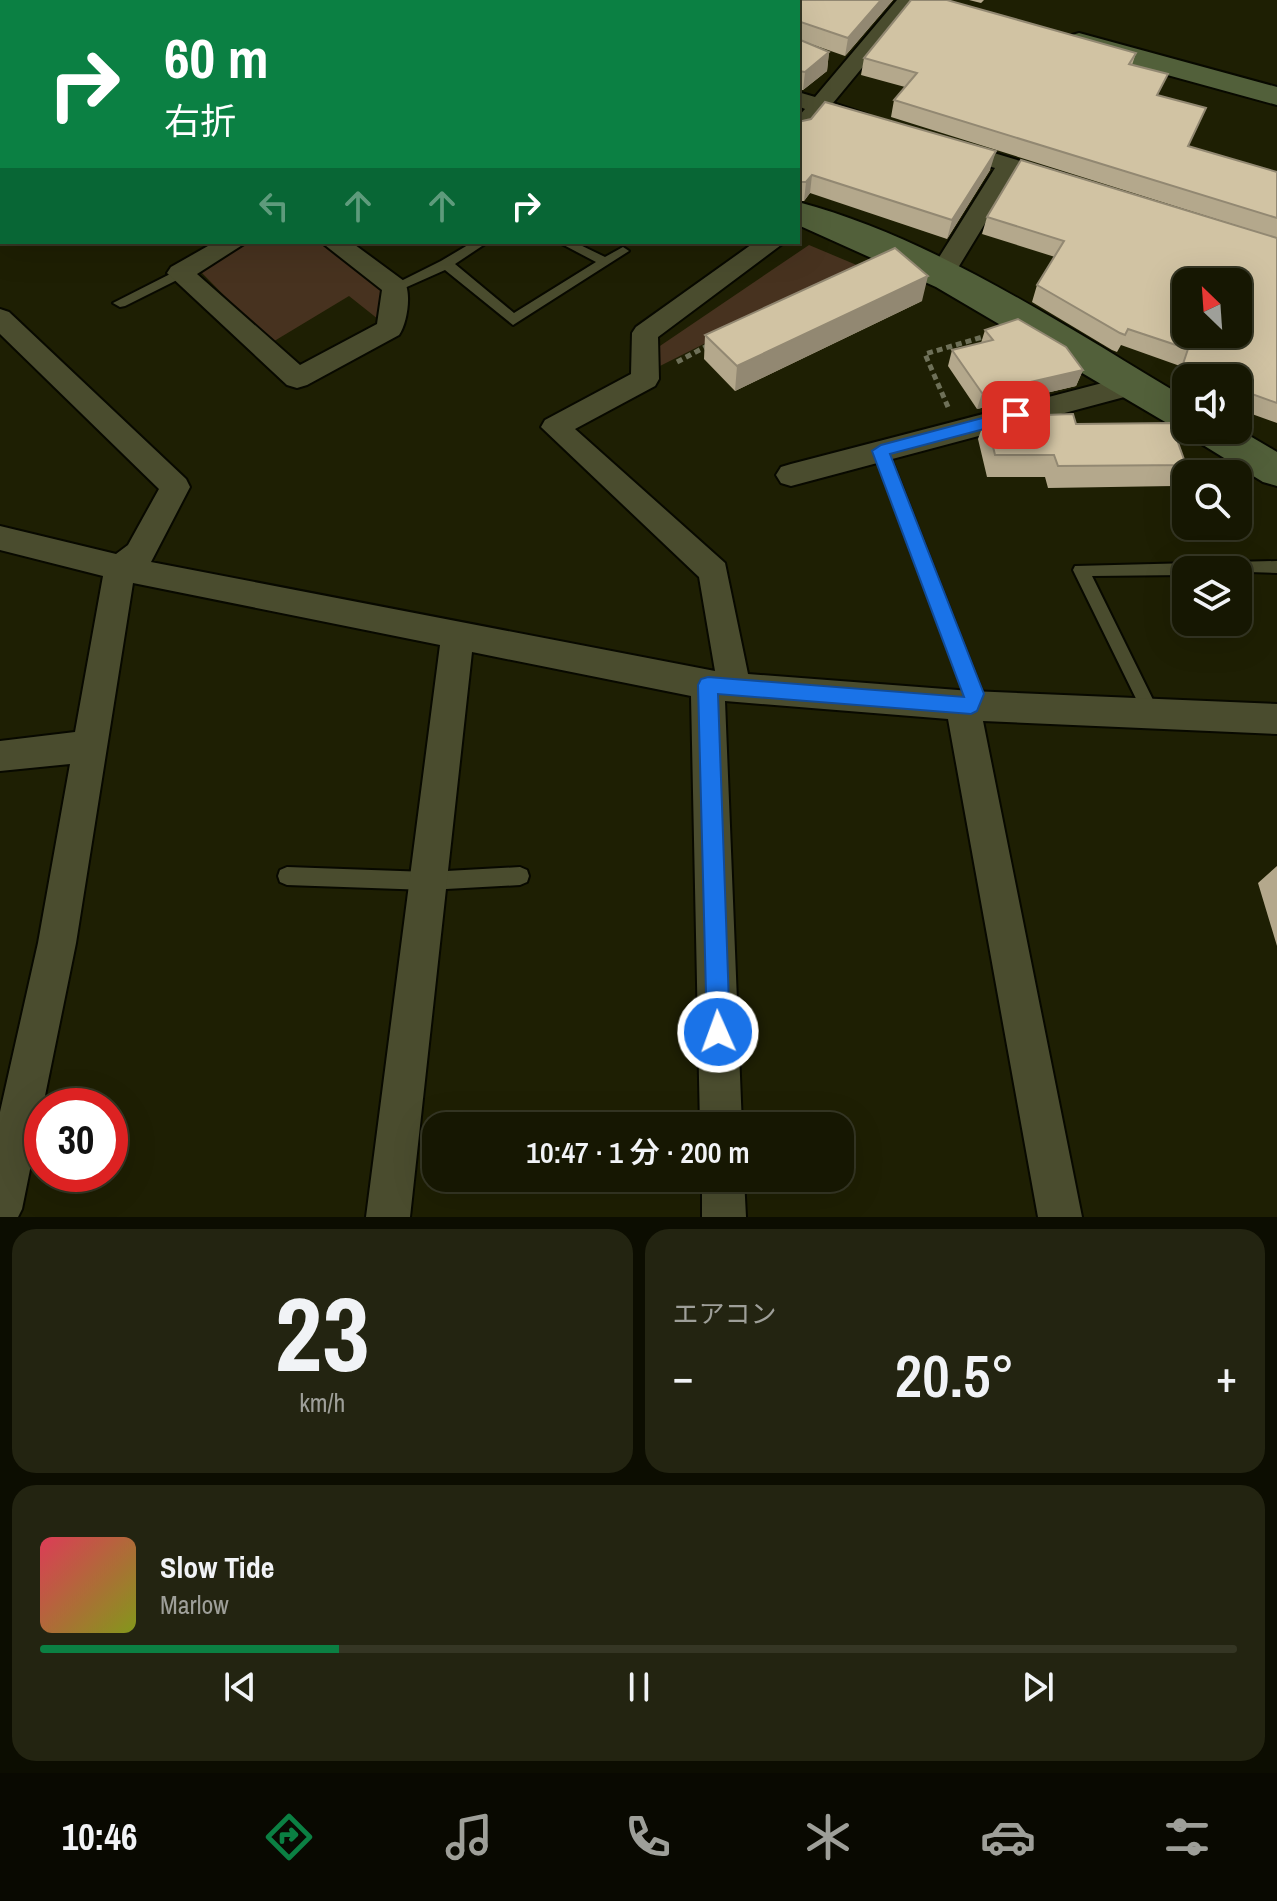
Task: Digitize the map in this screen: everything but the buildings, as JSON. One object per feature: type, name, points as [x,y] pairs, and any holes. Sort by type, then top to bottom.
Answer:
[{"type":"street","points":[[800,125],[808,103],[850,69],[908,0]]},
{"type":"street","points":[[1048,33],[1277,96]]},
{"type":"street","points":[[824,59],[850,69]]},
{"type":"street","points":[[808,103],[876,125]]},
{"type":"street","points":[[935,142],[1083,187]]},
{"type":"street","points":[[941,275],[1009,164]]},
{"type":"street","points":[[801,218],[893,249],[1030,324],[1172,408]]},
{"type":"street","points":[[225,244],[180,273],[297,378],[390,329],[395,287],[337,244]]},
{"type":"street","points":[[721,1112],[721,686],[714,572],[555,427],[645,379],[645,333],[769,244]]},
{"type":"street","points":[[0,318],[175,487],[139,554],[120,568],[57,943],[0,1209]]},
{"type":"street","points":[[791,475],[1133,385]]},
{"type":"street","points":[[1232,444],[1277,471]]},
{"type":"street","points":[[0,538],[120,568],[457,638],[721,686],[971,706],[1277,719]]},
{"type":"street","points":[[388,1217],[457,638]]},
{"type":"street","points":[[971,706],[965,718],[1060,1217]]},
{"type":"street","points":[[0,756],[90,746]]},
{"type":"street","points":[[723,1192],[724,1217]]},
{"type":"lane","points":[[395,287],[446,264],[479,244]]},
{"type":"lane","points":[[568,244],[606,262]]},
{"type":"lane","points":[[446,264],[513,320],[623,251]]},
{"type":"lane","points":[[120,303],[180,273]]},
{"type":"lane","points":[[881,451],[975,694],[971,706]]},
{"type":"lane","points":[[1152,714],[1081,570],[1277,567]]},
{"type":"lane","points":[[287,876],[428,881],[520,876]]},
{"type":"path","points":[[958,430],[925,354],[1030,324]]},
{"type":"path","points":[[645,379],[713,343]]},
{"type":"shaded area","points":[[240,244],[323,244],[386,289],[383,323],[349,296],[271,343],[196,267]]},
{"type":"shaded area","points":[[809,245],[859,266],[650,371],[654,350]]},
{"type":"route","points":[[718,1032],[708,685],[971,706],[975,694],[881,451],[1016,415]]}]
